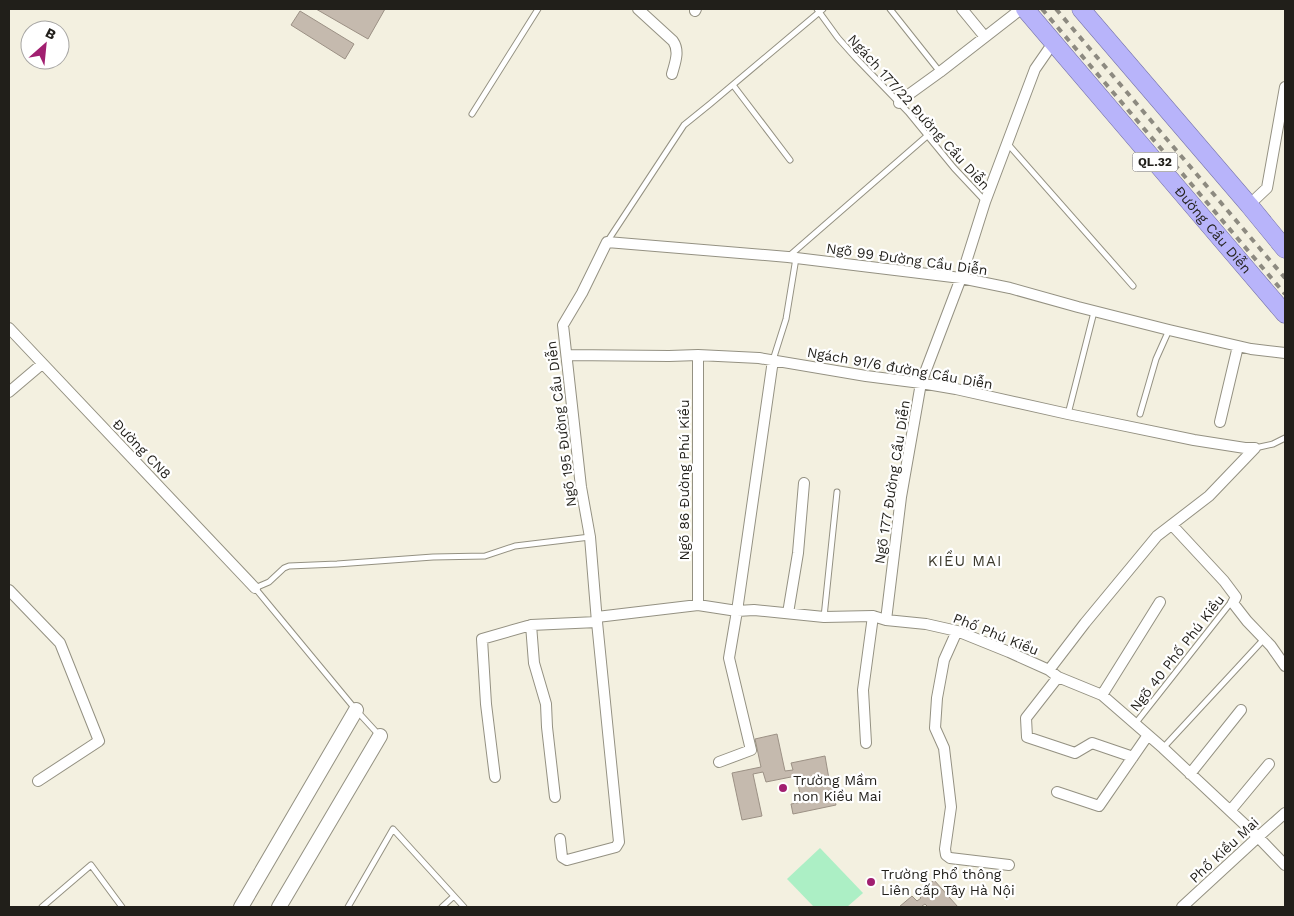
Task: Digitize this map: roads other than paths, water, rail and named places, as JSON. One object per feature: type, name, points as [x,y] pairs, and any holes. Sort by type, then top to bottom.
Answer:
[{"type":"highway","name":"Đường Cầu Diễn","points":[[1023,9],[1285,314]]},
{"type":"highway","name":"QL.32","points":[[1081,9],[1285,249]]},
{"type":"street","points":[[638,9],[677,46],[672,74]]},
{"type":"street","points":[[962,9],[985,37]]},
{"type":"street","points":[[899,103],[1023,9]]},
{"type":"street","name":"Ngõ 177 Đường Cầu Diễn","points":[[886,620],[901,497],[921,383],[961,278],[985,202],[1035,68],[1053,43]]},
{"type":"street","points":[[1249,205],[1267,188],[1285,87]]},
{"type":"street","name":"Ngõ 99 Đường Cầu Diễn","points":[[607,242],[792,258],[961,278],[1010,288],[1094,311],[1238,346],[1285,353]]},
{"type":"street","name":"Ngõ 195 Đường Cầu Diễn","points":[[560,839],[562,857],[567,860],[616,847],[619,842],[590,537],[580,487],[563,325],[582,293],[607,242]]},
{"type":"street","name":"Đường CN8","points":[[9,328],[255,588]]},
{"type":"street","points":[[1220,422],[1238,346]]},
{"type":"street","name":"Ngách 91/6 đường Cầu Diễn","points":[[567,355],[698,355],[759,358],[956,389],[1194,440],[1255,448]]},
{"type":"street","name":"Ngõ 86 Đường Phú Kiều","points":[[698,355],[698,605]]},
{"type":"street","points":[[719,762],[751,750],[730,658],[773,360]]},
{"type":"street","points":[[9,392],[42,364]]},
{"type":"street","points":[[1049,670],[1157,536],[1209,496],[1255,448]]},
{"type":"street","points":[[788,613],[798,553],[804,482]]},
{"type":"street","points":[[1172,525],[1224,581],[1236,597],[1233,603],[1247,622],[1271,646],[1285,666]]},
{"type":"street","points":[[9,590],[60,643],[99,741],[38,781]]},
{"type":"street","points":[[1102,695],[1160,602]]},
{"type":"street","name":"Phố Phú Kiều","points":[[496,778],[486,704],[482,639],[531,625],[597,620],[698,605],[737,611],[754,610],[824,617],[873,616],[886,620],[926,624],[957,631],[1009,652],[1049,670],[1058,677],[1102,695],[1163,748],[1258,837],[1285,865]]},
{"type":"street","points":[[866,743],[863,690],[873,616]]},
{"type":"street","points":[[531,625],[534,664],[546,704],[555,797]]},
{"type":"street","points":[[957,631],[944,660],[934,728],[944,748],[951,807],[945,849],[946,855],[950,858],[1009,865]]},
{"type":"street","points":[[1058,677],[1026,718],[1027,737],[1075,753],[1092,743],[1133,757]]},
{"type":"street","points":[[241,907],[356,710]]},
{"type":"street","points":[[1190,774],[1241,710]]},
{"type":"street","points":[[1057,792],[1099,806],[1148,735]]},
{"type":"street","points":[[279,907],[380,736]]},
{"type":"street","points":[[1230,811],[1269,764]]},
{"type":"street","name":"Phố Kiều Mai","points":[[1182,907],[1285,813]]},
{"type":"lane","points":[[472,114],[538,9]]},
{"type":"lane","points":[[890,9],[940,72]]},
{"type":"lane","name":"Ngõ 195 Đường Cầu Diễn","points":[[607,242],[684,125],[820,10]]},
{"type":"lane","name":"Ngách 177/22 Đường Cầu Diễn","points":[[820,10],[838,38],[908,112],[985,202]]},
{"type":"lane","points":[[733,85],[790,160]]},
{"type":"lane","points":[[773,360],[786,319],[792,258],[927,136]]},
{"type":"lane","points":[[1007,143],[1133,286]]},
{"type":"lane","points":[[1068,414],[1094,311]]},
{"type":"lane","points":[[1140,414],[1156,359],[1169,330]]},
{"type":"lane","points":[[1255,448],[1273,444],[1285,438]]},
{"type":"lane","points":[[824,617],[837,492]]},
{"type":"lane","points":[[380,736],[356,710],[255,588],[269,582],[284,568],[289,566],[439,556],[484,556],[515,546],[590,537]]},
{"type":"lane","name":"Ngõ 40 Phố Phú Kiều","points":[[1135,724],[1236,597]]},
{"type":"lane","points":[[1163,748],[1264,639]]},
{"type":"lane","points":[[348,907],[393,828],[464,907]]},
{"type":"lane","points":[[42,907],[90,865],[122,907]]},
{"type":"lane","points":[[442,907],[454,896]]},
{"type":"railway","points":[[1042,9],[1285,294]]},
{"type":"railway","points":[[1056,9],[1285,278]]},
{"type":"place","name":"Trường Mầm non Kiều Mai","points":[[783,788]]},
{"type":"place","name":"Trường Phổ thông Liên cấp Tây Hà Nội","points":[[871,882]]},
{"type":"district","name":"KIỀU MAI","points":[[965,561]]}]
